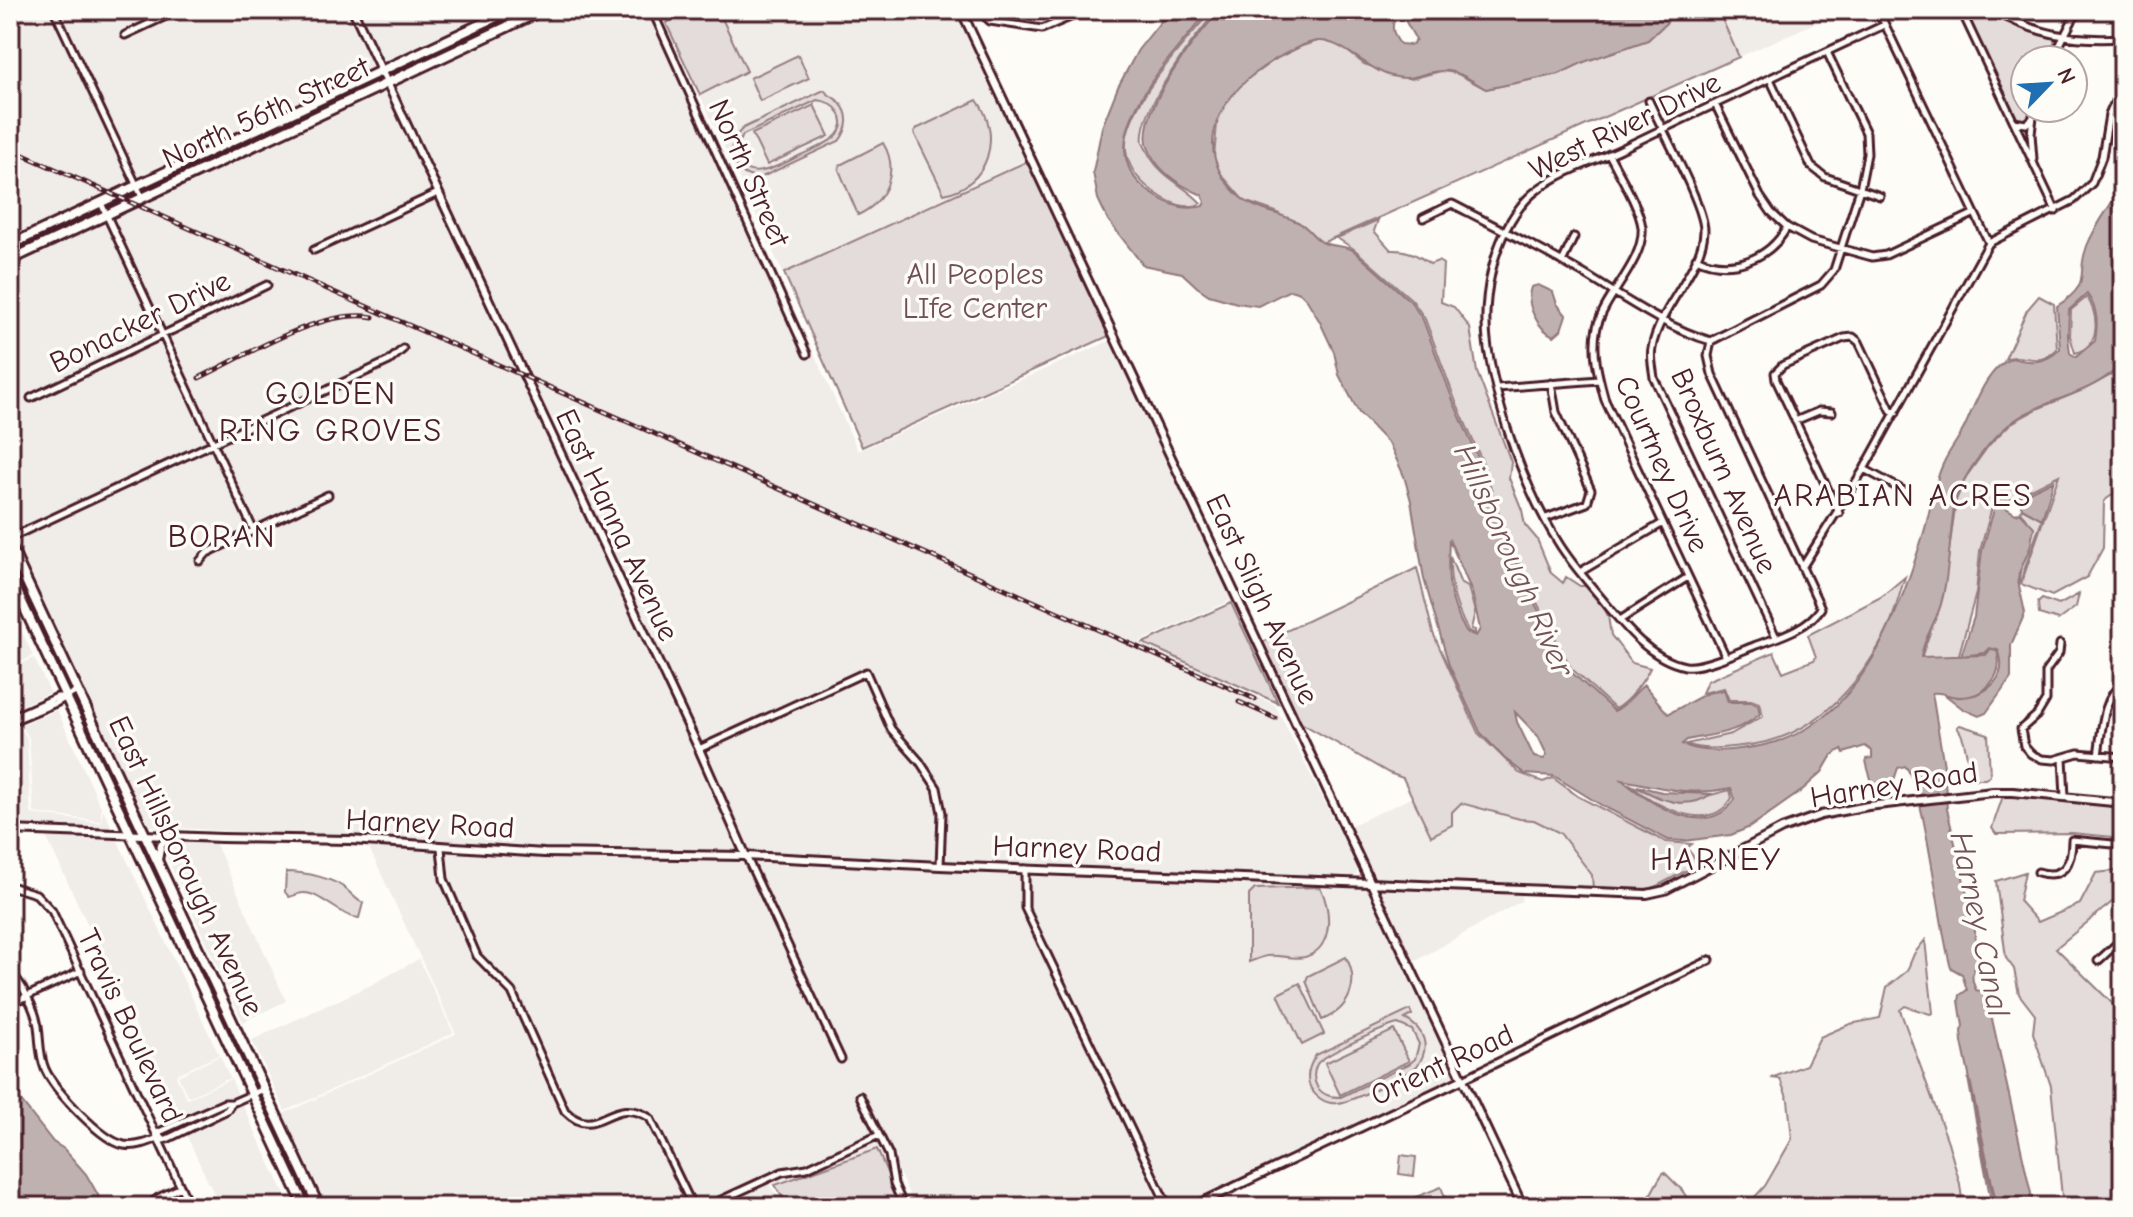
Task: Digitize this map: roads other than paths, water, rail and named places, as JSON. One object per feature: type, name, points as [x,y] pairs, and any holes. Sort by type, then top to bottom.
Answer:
[{"type":"main road","name":"North 56th Street","points":[[10,245],[511,10]]},
{"type":"main road","name":"North 56th Street","points":[[10,260],[543,10]]},
{"type":"main road","points":[[475,27],[480,39]]},
{"type":"main road","points":[[260,128],[265,140]]},
{"type":"main road","name":"East Hillsborough Avenue","points":[[10,546],[319,1207]]},
{"type":"main road","name":"East Hillsborough Avenue","points":[[10,577],[305,1207]]},
{"type":"street","points":[[54,10],[142,197]]},
{"type":"street","points":[[125,35],[179,10]]},
{"type":"street","name":"East Hanna Avenue","points":[[353,10],[841,1059]]},
{"type":"street","name":"North Street","points":[[652,10],[807,354]]},
{"type":"street","name":"East Sligh Avenue","points":[[961,10],[1523,1207]]},
{"type":"street","points":[[978,10],[990,21],[1042,29],[1087,10]]},
{"type":"street","points":[[1066,10],[1070,18]]},
{"type":"street","points":[[1878,10],[1989,243]]},
{"type":"street","points":[[1961,10],[2009,112]]},
{"type":"street","points":[[1993,10],[2020,25],[2062,38],[2123,38]]},
{"type":"street","points":[[2068,10],[2073,19]]},
{"type":"street","points":[[2059,44],[2073,19],[2082,10]]},
{"type":"street","name":"West River Drive","points":[[1803,566],[1821,608],[1813,620],[1726,657],[1688,667],[1658,656],[1620,620],[1557,541],[1525,474],[1497,388],[1488,348],[1488,294],[1506,232],[1525,201],[1538,189],[1884,25]]},
{"type":"street","points":[[1423,218],[1452,204],[1662,319],[1711,341],[1821,285],[1834,270],[1860,189],[1867,154],[1866,133],[1827,52]]},
{"type":"street","points":[[1770,79],[1811,166],[1825,177],[1880,196]]},
{"type":"street","points":[[1803,566],[1839,513],[1989,243],[2056,211],[2092,183],[2102,157],[2109,115],[2123,84]]},
{"type":"street","name":"Broxburn Avenue","points":[[1649,101],[1702,217],[1704,232],[1696,258],[1662,319],[1651,349],[1654,378],[1776,637]]},
{"type":"street","points":[[1715,104],[1760,196],[1771,212],[1787,227],[1811,240],[1872,257],[1886,255],[1973,214]]},
{"type":"street","points":[[2014,124],[2056,211]]},
{"type":"street","points":[[2032,124],[2034,164]]},
{"type":"street","name":"Courtney Drive","points":[[1609,154],[1642,228],[1635,256],[1606,304],[1597,329],[1599,380],[1605,400],[1726,657]]},
{"type":"street","points":[[314,250],[438,193]]},
{"type":"street","points":[[101,203],[254,531]]},
{"type":"street","points":[[1696,258],[1720,265],[1756,259],[1772,247],[1787,227]]},
{"type":"street","points":[[1562,262],[1574,237]]},
{"type":"street","name":"Bonacker Drive","points":[[31,398],[267,285]]},
{"type":"street","points":[[1839,513],[1776,380],[1777,370],[1848,336],[1858,340],[1891,410],[1896,413]]},
{"type":"street","points":[[1711,341],[1708,356],[1712,374],[1803,566]]},
{"type":"street","points":[[10,538],[389,361],[403,349]]},
{"type":"street","points":[[1497,388],[1599,380]]},
{"type":"street","points":[[1546,518],[1587,503],[1591,490],[1556,412],[1551,383]]},
{"type":"street","points":[[1795,421],[1819,411],[1832,412]]},
{"type":"street","points":[[1864,469],[1906,492]]},
{"type":"street","points":[[200,561],[207,553],[328,495]]},
{"type":"street","points":[[1580,572],[1663,523]]},
{"type":"street","points":[[1620,620],[1688,577]]},
{"type":"street","points":[[2060,644],[2059,653],[2046,671],[2046,700],[2037,715],[2025,724],[2021,737],[2024,746],[2036,757],[2054,760],[2078,753],[2123,757]]},
{"type":"street","points":[[699,749],[866,672],[891,729],[920,762],[937,788],[942,813],[940,866]]},
{"type":"street","points":[[2098,755],[2106,708],[2111,696],[2123,683]]},
{"type":"street","points":[[10,722],[60,702],[77,690]]},
{"type":"street","points":[[10,715],[64,697]]},
{"type":"street","points":[[2063,758],[2065,797]]},
{"type":"street","name":"Harney Road","points":[[10,830],[350,840],[441,848],[746,856],[1647,894],[1665,890],[1782,829],[1808,819],[1863,807],[1953,795],[2013,792],[2123,803]]},
{"type":"street","points":[[158,860],[161,845],[170,835]]},
{"type":"street","points":[[2038,872],[2058,874],[2067,867],[2072,857],[2072,840],[2123,845]]},
{"type":"street","points":[[441,848],[444,879],[477,956],[512,992],[565,1111],[575,1122],[589,1123],[623,1110],[636,1109],[650,1118],[693,1207]]},
{"type":"street","points":[[1025,869],[1025,908],[1168,1207]]},
{"type":"street","name":"Travis Boulevard","points":[[10,886],[27,889],[45,902],[81,971],[190,1207]]},
{"type":"street","points":[[2098,961],[2123,938]]},
{"type":"street","name":"Orient Road","points":[[1192,1207],[1710,960]]},
{"type":"street","points":[[10,971],[26,996],[37,1022],[40,1054],[45,1069],[61,1091],[103,1135],[115,1142],[135,1146],[159,1137],[167,1139],[264,1089]]},
{"type":"street","points":[[10,1004],[81,971]]},
{"type":"street","points":[[860,1096],[889,1155],[894,1184],[904,1207]]},
{"type":"street","points":[[706,1207],[782,1172],[807,1168],[879,1135]]},
{"type":"street","points":[[147,1207],[181,1187]]},
{"type":"street","points":[[1210,1198],[1214,1207]]},
{"type":"water","name":"Hillsborough River","points":[[1170,10],[1209,10],[1157,74],[1141,99],[1129,125],[1125,150],[1131,173],[1151,193],[1176,206],[1189,208],[1203,206],[1202,195],[1163,170],[1148,147],[1147,132],[1159,94],[1171,74],[1221,10],[1674,10],[1666,23],[1648,40],[1559,74],[1486,89],[1447,71],[1411,78],[1388,75],[1335,44],[1312,42],[1274,60],[1239,88],[1217,122],[1213,140],[1215,159],[1224,178],[1240,197],[1254,206],[1301,224],[1321,241],[1353,250],[1411,302],[1423,320],[1480,462],[1504,536],[1569,670],[1614,711],[1644,685],[1668,714],[1707,693],[1724,690],[1728,702],[1758,705],[1760,714],[1743,725],[1682,744],[1700,750],[1751,748],[1794,735],[1824,717],[1849,693],[1887,632],[1914,565],[1940,470],[1963,431],[1983,387],[1996,369],[2012,358],[2038,361],[2060,349],[2057,306],[2080,284],[2087,246],[2123,183],[2123,237],[2116,276],[2120,294],[2123,292],[2123,362],[2098,382],[2024,414],[1995,438],[1977,459],[1955,503],[1942,600],[1921,657],[1986,655],[1990,650],[1997,651],[1999,661],[1995,678],[1983,690],[1967,697],[1932,693],[1944,766],[1947,809],[1979,960],[1972,978],[1976,990],[1986,992],[2034,1207],[1997,1207],[1962,1042],[1959,1001],[1960,995],[1967,990],[1962,974],[1951,968],[1919,801],[1905,766],[1898,768],[1894,793],[1888,796],[1873,794],[1866,759],[1872,758],[1872,751],[1865,746],[1844,753],[1842,749],[1832,755],[1822,772],[1800,792],[1750,827],[1731,835],[1684,841],[1668,840],[1554,776],[1525,774],[1504,758],[1480,732],[1449,665],[1424,579],[1404,476],[1390,445],[1359,413],[1339,375],[1334,352],[1307,300],[1300,293],[1290,290],[1258,306],[1209,295],[1182,273],[1143,265],[1108,220],[1098,199],[1093,172],[1102,127],[1118,87],[1138,50]],"holes":[[[1400,11],[1416,40],[1412,45],[1400,44],[1395,35],[1393,24]],[[2087,294],[2096,317],[2095,341],[2076,357],[2070,353],[2069,310]],[[1449,539],[1472,592],[1480,629],[1476,636],[1466,632],[1455,608],[1448,576]],[[1515,712],[1538,736],[1547,755],[1544,759],[1534,757],[1517,722]],[[1622,780],[1702,792],[1731,788],[1735,799],[1723,811],[1709,817],[1694,818],[1647,799]]]},
{"type":"water","points":[[1538,285],[1553,292],[1557,304],[1566,315],[1561,330],[1554,336],[1542,328],[1531,308],[1531,287]]},
{"type":"water","points":[[2054,480],[2042,519],[2022,508],[2019,497]]},
{"type":"water","points":[[1995,506],[2016,514],[2020,512],[2034,527],[2030,548],[2019,573],[2025,613],[2011,645],[2011,678],[1986,713],[1979,716],[1963,709],[1944,694],[1967,697],[1978,694],[1988,689],[2000,673],[1998,650],[1990,648],[1985,653],[1961,656],[1974,617],[1982,551]]},
{"type":"water","points":[[1637,786],[1662,792],[1711,794],[1683,803],[1655,796]]},
{"type":"water","points":[[1968,1078],[1995,1207],[1992,1207]]},
{"type":"water","points":[[10,1087],[53,1142],[64,1149],[86,1174],[101,1207],[10,1207]]},
{"type":"railway","points":[[10,12],[15,10]]},
{"type":"railway","points":[[10,149],[1255,699]]},
{"type":"railway","points":[[199,378],[308,326],[331,319],[373,317]]},
{"type":"railway","points":[[1239,702],[1275,718]]},
{"type":"district","name":"GOLDEN RING GROVES","points":[[331,412]]},
{"type":"district","name":"ARABIAN ACRES","points":[[1903,495]]},
{"type":"district","name":"BORAN","points":[[222,536]]},
{"type":"district","name":"HARNEY","points":[[1716,859]]},
{"type":"park label","name":"All Peoples LIfe Center","points":[[975,291]]},
{"type":"water label","name":"Harney Canal","points":[[1980,924]]}]
